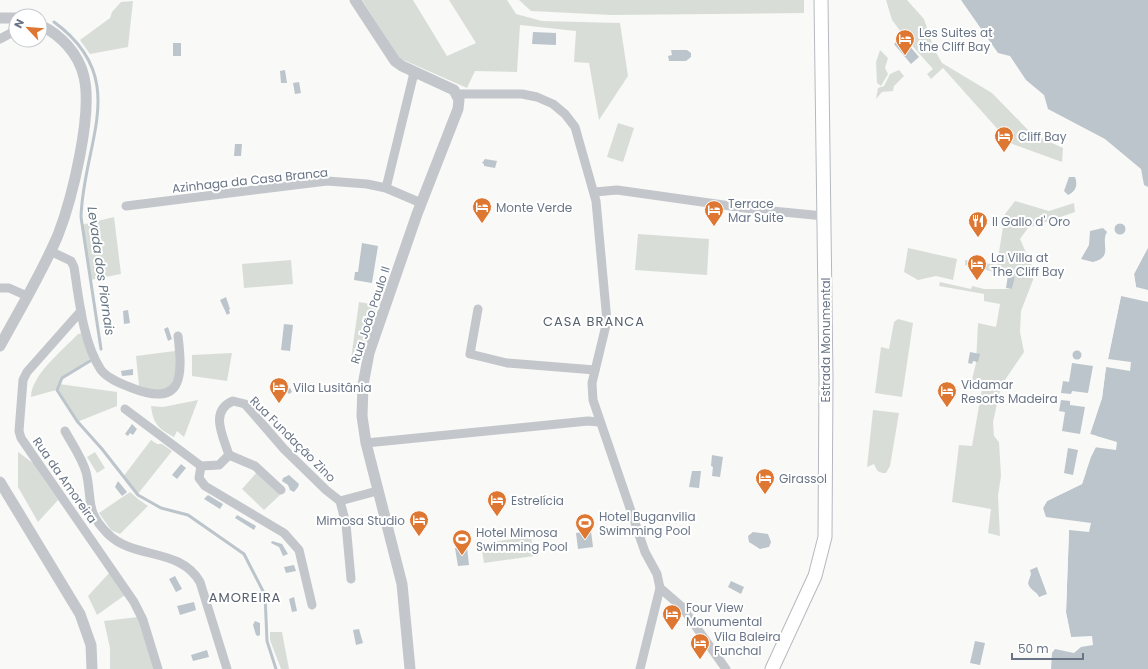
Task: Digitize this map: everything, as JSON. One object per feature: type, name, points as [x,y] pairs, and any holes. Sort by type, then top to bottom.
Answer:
[{"type":"main road","name":"Estrada Monumental","points":[[775,665],[815,576],[825,537],[824,216],[821,0]]},
{"type":"street","points":[[355,0],[395,60],[402,66],[449,87],[457,94],[522,94],[537,97],[554,104],[576,127],[595,192],[607,321],[595,370],[592,391],[599,422],[645,552],[657,574],[660,588],[640,669]]},
{"type":"street","points":[[0,346],[50,251],[62,224],[76,175],[87,98],[84,77],[77,59],[63,41],[48,31]]},
{"type":"street","points":[[386,188],[413,77],[413,71]]},
{"type":"street","name":"Rua João Paulo II","points":[[410,669],[402,584],[366,443],[362,416],[363,385],[369,353],[421,203],[458,109],[459,100],[457,94]]},
{"type":"street","name":"Azinhaga da Casa Branca","points":[[126,206],[327,181],[367,184],[386,188],[421,203]]},
{"type":"street","points":[[595,192],[617,190],[752,209],[824,216]]},
{"type":"street","points":[[50,251],[71,261],[74,267],[81,311],[93,357],[102,372],[114,380],[148,394],[165,394],[177,383],[181,369],[178,336]]},
{"type":"street","points":[[0,288],[9,288],[27,296]]},
{"type":"street","points":[[478,309],[470,354],[507,363],[595,370]]},
{"type":"street","name":"Rua da Amoreira","points":[[81,311],[27,372],[23,380],[19,431],[21,438],[134,602],[143,620],[158,669]]},
{"type":"street","name":"Rua Fundação Zino","points":[[229,454],[219,422],[219,415],[222,408],[233,401],[245,404],[284,449],[326,490],[340,501]]},
{"type":"street","points":[[125,409],[200,466],[220,465],[229,454],[255,466],[281,490]]},
{"type":"street","points":[[366,443],[588,420],[599,422]]},
{"type":"street","points":[[65,431],[86,472],[90,509],[107,533],[116,541],[126,546],[181,562],[195,573],[200,582],[227,669]]},
{"type":"street","points":[[200,466],[200,478],[205,486],[284,533],[299,550],[312,605]]},
{"type":"street","points":[[0,482],[80,614],[91,645],[92,669]]},
{"type":"street","points":[[351,579],[346,524],[340,501],[377,490]]},
{"type":"street","points":[[660,588],[682,607],[726,669]]},
{"type":"shaded area","points":[[362,0],[413,0],[447,56],[476,43],[449,0],[507,0],[516,14],[542,21],[620,23],[628,76],[599,120],[589,63],[574,62],[576,31],[520,25],[517,72],[475,71],[467,88],[399,58]]},
{"type":"shaded area","points":[[519,0],[804,0],[804,13],[611,15],[531,11]]},
{"type":"shaded area","points":[[886,0],[907,0],[924,19],[934,49],[942,63],[992,93],[1032,134],[1063,148],[1062,162],[1010,143],[943,68],[931,79],[927,74],[933,69],[907,40],[892,20]]},
{"type":"shaded area","points":[[961,0],[1148,0],[1148,187],[1144,185],[1141,169],[1105,139],[1048,109],[1044,95],[1026,80],[1010,56],[998,53]]},
{"type":"shaded area","points":[[133,1],[128,47],[90,54],[80,40],[110,18],[112,12],[121,2]]},
{"type":"shaded area","points":[[533,32],[556,33],[556,45],[532,44]]},
{"type":"shaded area","points":[[902,37],[919,57],[911,64],[894,44]]},
{"type":"shaded area","points":[[173,43],[181,43],[181,56],[173,56]]},
{"type":"shaded area","points":[[671,50],[687,50],[691,53],[691,57],[686,61],[669,61],[668,56],[672,55]]},
{"type":"shaded area","points":[[880,50],[888,58],[885,68],[888,74],[881,86],[877,83],[876,62]]},
{"type":"shaded area","points":[[285,70],[287,83],[281,83],[280,71]]},
{"type":"shaded area","points":[[899,70],[904,76],[894,86],[893,91],[882,92],[876,99],[878,88],[884,86],[890,74]]},
{"type":"shaded area","points":[[299,82],[301,93],[295,94],[293,83]]},
{"type":"shaded area","points":[[618,123],[634,128],[623,162],[607,157]]},
{"type":"shaded area","points":[[235,144],[242,144],[241,156],[234,156]]},
{"type":"shaded area","points":[[485,159],[497,161],[495,168],[484,166],[482,163]]},
{"type":"shaded area","points":[[1069,177],[1075,177],[1076,185],[1075,190],[1068,195],[1064,191]]},
{"type":"shaded area","points":[[1015,201],[1049,211],[1074,203],[1075,212],[1028,228],[1020,239],[1034,271],[1033,280],[1021,311],[1020,332],[1024,352],[1001,386],[993,422],[994,436],[999,442],[1001,476],[998,496],[1000,536],[988,533],[991,509],[952,502],[959,445],[972,446],[982,389],[970,388],[976,363],[978,323],[996,327],[1000,304],[984,301],[984,294],[939,286],[940,282],[971,289],[972,286],[984,289],[1012,289],[1015,277],[965,265],[965,260],[997,265],[1005,214]]},
{"type":"shaded area","points":[[114,217],[121,274],[90,280],[81,225]]},
{"type":"shaded area","points":[[1118,224],[1122,224],[1124,225],[1124,233],[1118,234],[1115,231],[1115,227]]},
{"type":"shaded area","points":[[1103,228],[1107,232],[1105,236],[1105,253],[1103,257],[1093,262],[1081,259],[1089,245],[1090,231]]},
{"type":"shaded area","points":[[638,234],[709,239],[707,275],[635,270]]},
{"type":"shaded area","points":[[362,243],[378,246],[372,283],[354,280],[355,272],[358,272]]},
{"type":"shaded area","points":[[908,248],[957,259],[953,280],[936,276],[918,280],[904,272]]},
{"type":"shaded area","points":[[1148,248],[1148,290],[1136,287],[1134,274]]},
{"type":"shaded area","points":[[291,260],[293,284],[244,288],[242,264]]},
{"type":"shaded area","points":[[1008,275],[1015,277],[1012,289],[1006,288]]},
{"type":"shaded area","points":[[1121,296],[1148,302],[1148,669],[1051,669],[1052,653],[1055,649],[1074,653],[1081,647],[1093,645],[1092,636],[1071,637],[1066,613],[1069,530],[1089,532],[1091,523],[1046,517],[1043,508],[1047,501],[1082,484],[1086,472],[1086,446],[1116,450],[1117,442],[1090,434],[1102,398],[1106,367],[1130,371],[1131,362],[1108,359]]},
{"type":"shaded area","points":[[226,297],[230,309],[230,313],[227,315],[220,300]]},
{"type":"shaded area","points":[[359,302],[377,305],[362,360],[351,359]]},
{"type":"shaded area","points":[[128,310],[130,323],[124,324],[123,311]]},
{"type":"shaded area","points":[[898,319],[913,323],[902,397],[875,393],[881,347],[889,349],[894,322]]},
{"type":"shaded area","points":[[284,324],[293,325],[290,351],[281,350]]},
{"type":"shaded area","points":[[168,327],[172,339],[168,341],[164,329]]},
{"type":"shaded area","points":[[84,333],[91,359],[62,378],[59,384],[117,392],[117,406],[77,422],[56,390],[31,397],[32,389],[36,380],[49,363],[78,334]]},
{"type":"shaded area","points":[[1077,350],[1082,355],[1077,360],[1072,355]]},
{"type":"shaded area","points":[[175,351],[176,362],[174,379],[166,389],[150,389],[139,386],[136,356]]},
{"type":"shaded area","points":[[970,352],[980,354],[978,362],[973,361],[972,364],[968,363]]},
{"type":"shaded area","points":[[232,353],[227,381],[192,376],[192,355]]},
{"type":"shaded area","points":[[1072,363],[1093,366],[1088,393],[1072,391],[1071,394],[1061,393],[1063,381],[1069,382]]},
{"type":"shaded area","points":[[133,369],[133,375],[122,376],[121,371]]},
{"type":"shaded area","points":[[290,388],[292,392],[289,394],[287,392],[281,397],[275,392]]},
{"type":"shaded area","points":[[198,400],[184,437],[177,431],[174,437],[164,431],[155,422],[151,406],[163,407]]},
{"type":"shaded area","points":[[1061,400],[1070,401],[1070,405],[1085,407],[1080,434],[1062,431],[1065,412],[1059,411]]},
{"type":"shaded area","points":[[873,410],[899,413],[890,466],[886,473],[881,473],[878,471],[874,464],[867,467]]},
{"type":"shaded area","points":[[132,424],[137,429],[133,435],[130,433],[128,436],[125,434]]},
{"type":"shaded area","points":[[151,440],[157,444],[162,444],[172,451],[137,495],[123,477]]},
{"type":"shaded area","points":[[1068,448],[1078,450],[1073,475],[1064,473]]},
{"type":"shaded area","points":[[18,452],[33,463],[58,500],[38,522],[18,487]]},
{"type":"shaded area","points":[[95,452],[105,468],[97,473],[87,457]]},
{"type":"shaded area","points":[[712,455],[723,457],[720,477],[712,476]]},
{"type":"shaded area","points":[[181,464],[186,468],[177,479],[172,475]]},
{"type":"shaded area","points":[[258,471],[281,494],[264,510],[242,489]]},
{"type":"shaded area","points":[[692,471],[701,471],[699,488],[689,487]]},
{"type":"shaded area","points":[[289,475],[299,484],[294,492],[290,490],[288,485],[282,481],[283,478]]},
{"type":"shaded area","points":[[118,481],[127,492],[122,496],[115,487]]},
{"type":"shaded area","points":[[130,492],[148,506],[120,534],[111,530],[99,513]]},
{"type":"shaded area","points":[[208,495],[223,504],[220,509],[204,499]]},
{"type":"shaded area","points":[[237,515],[256,526],[254,530],[235,518]]},
{"type":"shaded area","name":"Hotel Buganvilia Swimming Pool","points":[[591,531],[593,547],[578,549],[576,533]]},
{"type":"shaded area","points":[[753,532],[768,534],[771,542],[769,547],[760,549],[749,542],[748,536]]},
{"type":"shaded area","points":[[531,536],[534,556],[484,563],[481,544]]},
{"type":"shaded area","points":[[272,541],[282,544],[288,554],[283,556],[279,547],[271,543]]},
{"type":"shaded area","name":"Hotel Mimosa Swimming Pool","points":[[467,547],[469,565],[458,566],[455,548]]},
{"type":"shaded area","points":[[294,565],[296,571],[286,573],[284,567]]},
{"type":"shaded area","points":[[1037,567],[1047,594],[1039,597],[1037,593],[1030,588],[1028,583],[1031,574],[1030,570]]},
{"type":"shaded area","points":[[111,571],[125,595],[97,615],[88,596]]},
{"type":"shaded area","points":[[175,576],[182,589],[176,592],[169,579]]},
{"type":"shaded area","points":[[731,581],[744,587],[741,594],[728,587]]},
{"type":"shaded area","points":[[294,597],[297,611],[292,612],[289,599]]},
{"type":"shaded area","points":[[194,602],[196,610],[180,615],[177,606]]},
{"type":"shaded area","points":[[138,617],[154,669],[110,669],[110,648],[104,621]]},
{"type":"shaded area","points":[[255,621],[260,623],[260,635],[258,636],[256,635],[253,625]]},
{"type":"shaded area","points":[[359,629],[363,643],[356,645],[353,630]]},
{"type":"shaded area","points":[[270,632],[282,632],[289,669],[281,669],[270,640]]},
{"type":"shaded area","points":[[975,641],[985,643],[980,665],[970,663]]},
{"type":"shaded area","points":[[207,650],[209,657],[193,661],[191,655]]},
{"type":"pier","points":[[1148,246],[1134,274],[1136,287],[1134,287],[1133,274]]},
{"type":"pier","points":[[1119,295],[1121,296],[1108,359],[1106,359]]},
{"type":"pier","points":[[1104,367],[1106,367],[1102,398],[1090,434],[1097,436],[1097,438],[1088,434],[1100,397]]},
{"type":"pier","points":[[1084,445],[1096,447],[1082,484],[1047,501],[1043,508],[1044,513],[1042,512],[1041,507],[1045,499],[1080,482],[1084,472],[1079,456]]},
{"type":"pier","points":[[1067,529],[1069,530],[1066,612],[1071,637],[1069,637],[1064,612]]},
{"type":"waterway","name":"Levada dos Piornais","points":[[54,22],[78,44],[91,66],[97,89],[98,113],[84,189],[81,217],[101,349]]},
{"type":"waterway","name":"Levada dos Piornais","points":[[90,361],[62,378],[57,390],[77,421],[102,449],[138,495],[161,508],[188,515],[244,554],[265,595],[267,641],[276,669]]},
{"type":"place","name":"Les Suites at the Cliff Bay","points":[[905,56]]},
{"type":"place","name":"Cliff Bay","points":[[1004,153]]},
{"type":"place","name":"Monte Verde","points":[[482,224]]},
{"type":"place","name":"Terrace Mar Suite","points":[[714,227]]},
{"type":"place","name":"Il Gallo d' Oro","points":[[978,238]]},
{"type":"place","name":"La Villa at The Cliff Bay","points":[[977,281]]},
{"type":"place","name":"Vila Lusitânia","points":[[279,404]]},
{"type":"place","name":"Vidamar Resorts Madeira","points":[[947,408]]},
{"type":"place","name":"Girassol","points":[[765,495]]},
{"type":"place","name":"Estrelícia","points":[[497,517]]},
{"type":"place","name":"Mimosa Studio","points":[[419,537]]},
{"type":"place","name":"Hotel Buganvilia Swimming Pool","points":[[585,540]]},
{"type":"place","name":"Hotel Mimosa Swimming Pool","points":[[462,556]]},
{"type":"place","name":"Four View Monumental","points":[[672,631]]},
{"type":"place","name":"Vila Baleira Funchal","points":[[700,660]]},
{"type":"district","name":"CASA BRANCA","points":[[594,321]]},
{"type":"district","name":"AMOREIRA","points":[[245,597]]}]
